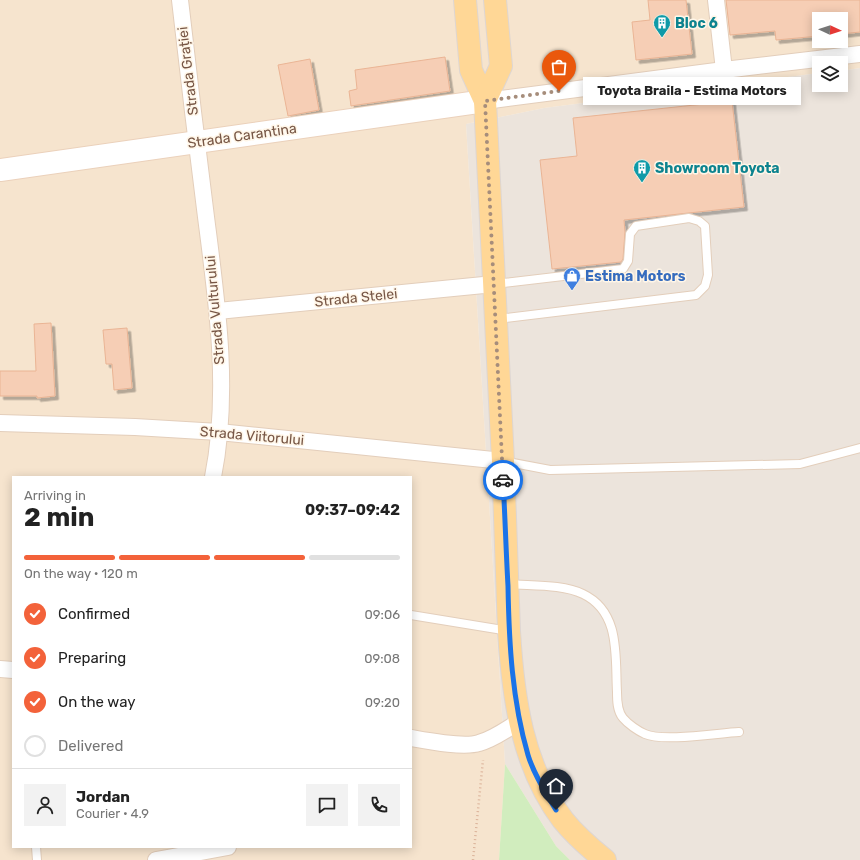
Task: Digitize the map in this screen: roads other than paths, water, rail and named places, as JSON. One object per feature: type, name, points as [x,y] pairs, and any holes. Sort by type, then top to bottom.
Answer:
[{"type":"main road","points":[[464,0],[471,70],[485,101],[512,675],[520,721],[529,756],[543,788],[563,820],[587,846],[605,860]]},
{"type":"main road","points":[[485,101],[501,66],[495,0]]},
{"type":"main road","name":"Strada Carantina","points":[[0,170],[485,101]]},
{"type":"street","name":"Strada Grației","points":[[180,0],[197,142]]},
{"type":"street","points":[[716,0],[724,70]]},
{"type":"street","points":[[485,101],[860,54]]},
{"type":"street","name":"Strada Vulturului","points":[[197,142],[218,312],[222,392],[216,458],[212,476]]},
{"type":"street","name":"Strada Stelei","points":[[218,312],[494,284]]},
{"type":"street","name":"Strada Viitorului","points":[[0,423],[135,427],[219,432],[503,460]]},
{"type":"street","points":[[0,669],[12,670]]},
{"type":"street","points":[[412,738],[459,744],[478,744],[495,737],[520,721]]},
{"type":"street","points":[[156,860],[222,848]]},
{"type":"lane","points":[[494,284],[623,269],[628,261],[630,234],[636,226],[689,218],[699,221],[705,226],[708,275],[705,286],[696,294],[496,319]]},
{"type":"lane","points":[[503,460],[550,470],[800,464],[860,448]]},
{"type":"lane","points":[[508,584],[566,588],[583,594],[596,602],[606,614],[614,634],[618,705],[622,717],[646,735],[668,738],[739,732]]},
{"type":"lane","points":[[412,615],[509,632]]},
{"type":"lane","points":[[36,848],[36,860]]},
{"type":"place","name":"Bloc 6","points":[[662,38]]},
{"type":"place","name":"Toyota Braila - Estima Motors","points":[[559,91]]},
{"type":"place","name":"Showroom Toyota","points":[[642,183]]},
{"type":"place","name":"Estima Motors","points":[[572,291]]}]
